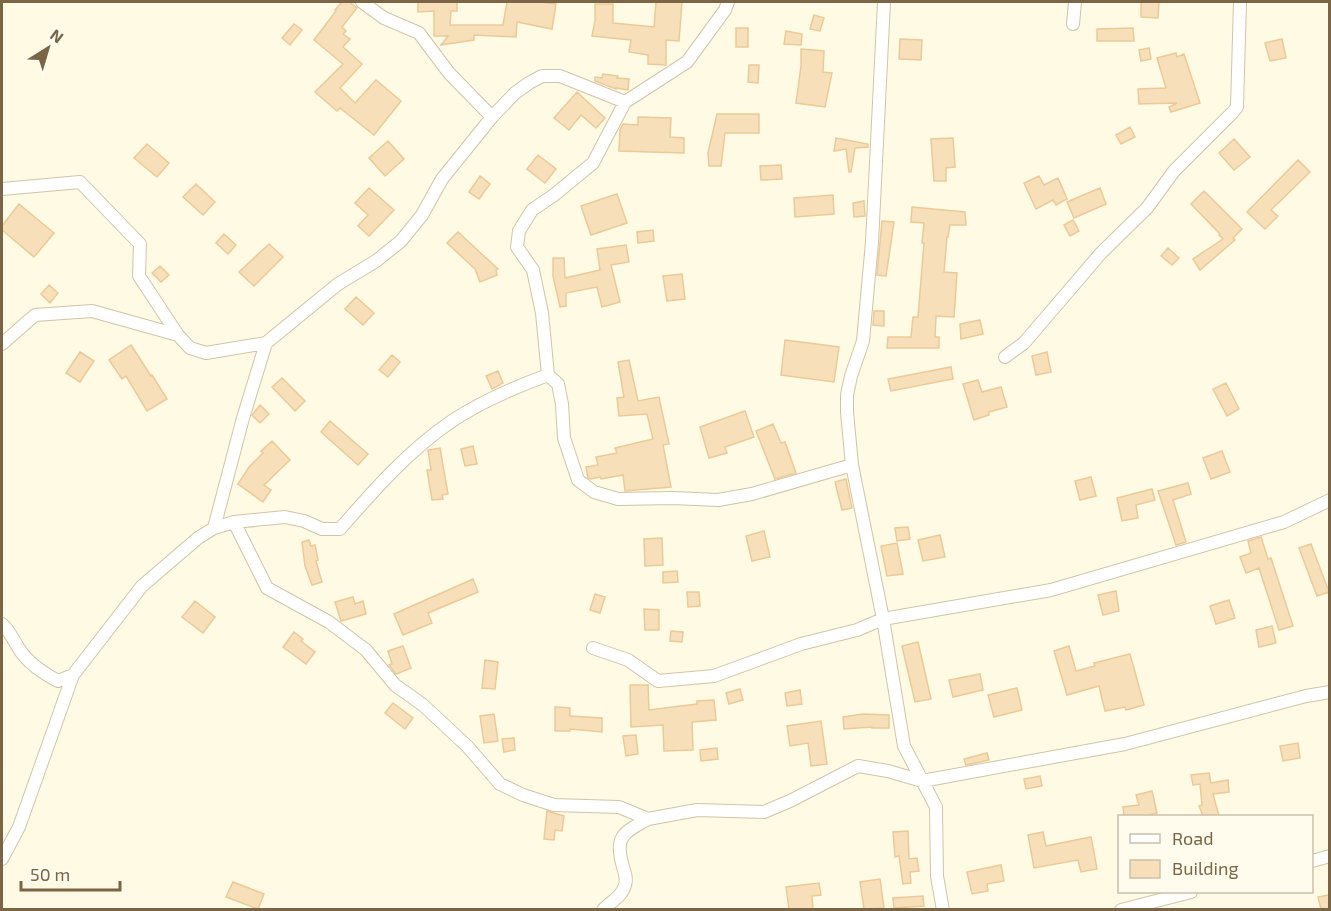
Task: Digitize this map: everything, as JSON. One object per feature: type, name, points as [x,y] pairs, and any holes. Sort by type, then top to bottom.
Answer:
[{"type":"street","points":[[362,2],[384,18],[419,33],[449,74],[492,117]]},
{"type":"street","points":[[728,2],[725,10],[687,62],[625,102],[593,163],[532,210],[519,231],[517,247],[533,270],[542,313],[548,375],[558,384],[564,438],[578,480],[594,492],[618,499],[718,500],[752,494],[852,465]]},
{"type":"street","points":[[884,2],[872,242],[863,341],[847,394],[852,465],[883,619],[904,746],[936,807],[937,876],[943,909]]},
{"type":"street","points":[[1073,24],[1075,2]]},
{"type":"street","points":[[1005,357],[1024,343],[1101,253],[1147,208],[1174,171],[1237,107],[1240,2]]},
{"type":"street","points":[[2,189],[80,182],[140,244],[139,276],[178,335],[190,348],[206,354],[266,343],[338,284],[376,261],[401,241],[422,215],[442,179],[492,117],[515,93],[542,76],[560,76],[625,102]]},
{"type":"street","points":[[2,344],[35,315],[92,311],[178,335]]},
{"type":"street","points":[[214,528],[243,418],[266,343]]},
{"type":"street","points":[[2,859],[19,827],[73,675],[142,586],[198,538],[214,528],[234,522],[285,517],[304,521],[322,529],[340,529],[414,451],[453,420],[510,389],[548,375]]},
{"type":"street","points":[[593,648],[628,660],[658,681],[714,676],[801,644],[857,630],[883,619],[1051,590],[1284,522],[1329,500]]},
{"type":"street","points":[[234,522],[267,588],[329,622],[366,650],[394,684],[423,705],[467,746],[500,784],[523,795],[554,805],[620,807],[648,819]]},
{"type":"street","points":[[2,624],[11,633],[18,649],[38,670],[58,681],[73,675]]},
{"type":"street","points":[[603,909],[619,897],[626,885],[626,875],[618,848],[620,839],[628,830],[648,819],[697,810],[764,812],[858,766],[888,771],[922,781],[1125,744],[1306,696],[1329,692]]},
{"type":"street","points":[[1313,860],[1329,856]]},
{"type":"street","points":[[1121,909],[1183,893]]},
{"type":"building","points":[[342,2],[349,2],[357,8],[342,27],[346,31],[343,34],[350,39],[343,47],[362,64],[340,88],[355,103],[376,80],[401,101],[374,135],[340,108],[337,111],[315,92],[343,64],[314,40]]},
{"type":"building","points":[[418,2],[457,2],[457,11],[451,11],[450,25],[503,25],[507,2],[556,4],[552,29],[517,22],[516,37],[474,35],[474,40],[441,45],[448,36],[434,36],[434,11],[418,12]]},
{"type":"building","points":[[656,2],[682,2],[679,41],[666,40],[666,65],[648,64],[648,55],[629,52],[631,40],[592,36],[595,4],[613,4],[613,23],[654,27]]},
{"type":"building","points":[[1141,2],[1159,2],[1158,18],[1141,17]]},
{"type":"building","points":[[814,15],[824,18],[820,31],[810,29]]},
{"type":"building","points":[[294,24],[302,30],[290,45],[282,38]]},
{"type":"building","points":[[736,28],[748,28],[748,47],[736,47]]},
{"type":"building","points":[[1133,28],[1134,41],[1097,41],[1097,29]]},
{"type":"building","points":[[786,31],[802,34],[801,45],[784,44]]},
{"type":"building","points":[[900,39],[922,40],[921,60],[899,59]]},
{"type":"building","points":[[1282,39],[1286,58],[1270,61],[1265,43]]},
{"type":"building","points":[[1149,48],[1151,59],[1141,61],[1139,50]]},
{"type":"building","points":[[801,49],[824,51],[823,72],[832,73],[825,107],[796,103]]},
{"type":"building","points":[[1176,53],[1177,57],[1184,54],[1200,103],[1171,112],[1169,107],[1177,103],[1139,104],[1138,89],[1166,88],[1157,58]]},
{"type":"building","points":[[749,65],[759,65],[758,83],[748,82]]},
{"type":"building","points":[[603,74],[629,79],[628,90],[616,89],[595,81],[595,77],[602,78]]},
{"type":"building","points":[[577,92],[605,118],[596,128],[581,115],[569,130],[554,118]]},
{"type":"building","points":[[717,114],[759,114],[759,133],[725,133],[721,166],[709,166],[708,153]]},
{"type":"building","points":[[638,117],[671,118],[670,137],[684,138],[684,153],[619,151],[620,130],[623,124],[638,125]]},
{"type":"building","points":[[1130,127],[1135,137],[1121,144],[1116,135]]},
{"type":"building","points":[[836,138],[868,144],[868,147],[855,148],[851,172],[849,172],[846,149],[834,151]]},
{"type":"building","points":[[953,138],[955,167],[946,168],[946,181],[934,181],[931,139]]},
{"type":"building","points":[[1234,139],[1250,157],[1234,170],[1219,153]]},
{"type":"building","points":[[388,141],[404,159],[385,176],[369,158]]},
{"type":"building","points":[[147,144],[169,163],[157,177],[134,158]]},
{"type":"building","points":[[538,155],[556,169],[545,183],[527,169]]},
{"type":"building","points":[[1298,160],[1310,172],[1271,210],[1278,216],[1265,229],[1247,212]]},
{"type":"building","points":[[781,165],[782,179],[761,180],[760,166]]},
{"type":"building","points":[[480,176],[490,184],[479,199],[469,192]]},
{"type":"building","points":[[1039,176],[1044,185],[1058,178],[1067,199],[1056,205],[1053,200],[1036,209],[1024,183]]},
{"type":"building","points":[[196,184],[215,202],[203,215],[183,197]]},
{"type":"building","points":[[369,188],[394,210],[369,236],[358,226],[368,215],[355,203]]},
{"type":"building","points":[[1100,188],[1106,204],[1074,218],[1067,202]]},
{"type":"building","points":[[1204,191],[1242,229],[1233,238],[1235,240],[1200,270],[1193,259],[1223,239],[1191,204]]},
{"type":"building","points":[[617,194],[627,223],[591,235],[581,206]]},
{"type":"building","points":[[833,195],[834,214],[795,217],[794,198]]},
{"type":"building","points":[[864,201],[865,216],[854,217],[853,203]]},
{"type":"building","points":[[19,204],[54,233],[34,257],[2,230],[2,226]]},
{"type":"building","points":[[912,207],[965,212],[966,225],[950,225],[947,237],[944,272],[957,273],[954,317],[936,316],[935,337],[939,337],[939,348],[887,348],[888,337],[911,337],[913,317],[918,317],[924,223],[911,222]]},
{"type":"building","points":[[1073,220],[1079,231],[1070,236],[1064,225]]},
{"type":"building","points":[[882,221],[894,222],[886,276],[877,275]]},
{"type":"building","points":[[653,230],[654,241],[638,243],[637,232]]},
{"type":"building","points":[[458,232],[498,269],[496,270],[497,275],[480,282],[475,269],[447,243]]},
{"type":"building","points":[[224,234],[236,245],[228,254],[216,243]]},
{"type":"building","points":[[269,244],[283,257],[254,286],[239,272]]},
{"type":"building","points":[[626,245],[629,262],[611,265],[620,302],[602,307],[597,287],[566,293],[566,306],[560,307],[553,276],[553,258],[564,258],[565,278],[600,270],[597,249]]},
{"type":"building","points":[[1168,248],[1179,258],[1172,265],[1161,256]]},
{"type":"building","points":[[160,266],[169,275],[161,282],[152,273]]},
{"type":"building","points":[[682,274],[685,299],[667,301],[663,276]]},
{"type":"building","points":[[49,285],[58,293],[50,303],[41,294]]},
{"type":"building","points":[[356,297],[374,313],[363,325],[345,309]]},
{"type":"building","points":[[874,311],[884,311],[884,326],[873,325]]},
{"type":"building","points":[[980,320],[983,334],[961,339],[960,324]]},
{"type":"building","points":[[785,340],[839,347],[834,382],[781,375]]},
{"type":"building","points":[[131,345],[167,399],[147,411],[126,376],[122,379],[109,360]]},
{"type":"building","points":[[80,352],[94,361],[80,382],[66,373]]},
{"type":"building","points":[[1047,352],[1051,372],[1036,375],[1032,356]]},
{"type":"building","points":[[392,355],[400,362],[388,377],[379,370]]},
{"type":"building","points":[[629,360],[638,401],[659,397],[669,444],[663,445],[671,487],[625,491],[623,475],[601,479],[600,477],[588,478],[586,467],[598,465],[596,457],[617,453],[615,448],[653,439],[647,414],[619,416],[617,398],[624,397],[618,362]]},
{"type":"building","points":[[951,367],[953,379],[891,391],[888,379]]},
{"type":"building","points":[[498,371],[503,383],[492,389],[486,376]]},
{"type":"building","points":[[282,378],[305,401],[295,411],[272,387]]},
{"type":"building","points":[[978,380],[982,392],[1001,387],[1007,407],[989,412],[989,415],[974,420],[963,384]]},
{"type":"building","points":[[1226,383],[1239,409],[1227,416],[1213,389]]},
{"type":"building","points":[[260,405],[269,414],[260,423],[252,415]]},
{"type":"building","points":[[745,411],[754,437],[725,447],[727,453],[709,458],[700,427]]},
{"type":"building","points":[[330,421],[368,454],[358,465],[321,432]]},
{"type":"building","points":[[773,424],[781,443],[785,442],[796,473],[775,479],[756,431]]},
{"type":"building","points":[[272,441],[290,460],[264,485],[271,490],[263,502],[238,484],[249,467],[263,453],[261,451]]},
{"type":"building","points":[[473,446],[477,464],[465,466],[461,449]]},
{"type":"building","points":[[440,448],[448,494],[442,495],[443,499],[432,500],[427,470],[431,470],[428,450]]},
{"type":"building","points":[[1222,451],[1230,472],[1211,479],[1203,458]]},
{"type":"building","points":[[1091,477],[1096,496],[1080,500],[1075,481]]},
{"type":"building","points":[[846,479],[852,508],[842,510],[835,482]]},
{"type":"building","points":[[1188,483],[1191,494],[1173,500],[1186,542],[1176,545],[1158,491]]},
{"type":"building","points":[[1152,489],[1155,500],[1136,505],[1138,518],[1122,521],[1117,498]]},
{"type":"building","points":[[908,527],[910,539],[897,541],[895,528]]},
{"type":"building","points":[[764,531],[770,557],[752,561],[746,536]]},
{"type":"building","points":[[940,535],[945,557],[923,561],[918,540]]},
{"type":"building","points":[[1261,537],[1268,559],[1271,558],[1293,626],[1279,630],[1259,568],[1246,573],[1240,557],[1251,553],[1248,541]]},
{"type":"building","points":[[662,538],[663,565],[645,566],[644,539]]},
{"type":"building","points":[[309,540],[311,546],[315,545],[318,560],[316,561],[322,582],[312,585],[305,566],[302,542]]},
{"type":"building","points":[[897,543],[903,574],[887,576],[881,546]]},
{"type":"building","points":[[1311,544],[1329,592],[1317,596],[1299,548]]},
{"type":"building","points":[[677,571],[678,582],[663,583],[663,572]]},
{"type":"building","points":[[473,579],[478,592],[428,613],[432,623],[403,635],[394,614]]},
{"type":"building","points":[[1116,591],[1119,611],[1103,615],[1098,595]]},
{"type":"building","points":[[687,592],[699,592],[700,606],[688,607]]},
{"type":"building","points":[[595,594],[605,597],[600,613],[590,610]]},
{"type":"building","points":[[353,597],[355,604],[363,601],[366,614],[341,621],[335,602]]},
{"type":"building","points":[[1229,600],[1235,618],[1216,624],[1210,606]]},
{"type":"building","points":[[195,601],[215,617],[203,633],[182,617]]},
{"type":"building","points":[[644,609],[659,610],[659,630],[645,630]]},
{"type":"building","points":[[1272,626],[1276,643],[1259,647],[1256,630]]},
{"type":"building","points":[[671,631],[683,632],[682,642],[670,641]]},
{"type":"building","points":[[294,632],[315,652],[306,664],[283,647]]},
{"type":"building","points":[[918,642],[931,699],[915,702],[902,646]]},
{"type":"building","points":[[403,646],[411,668],[396,674],[389,665],[392,664],[388,651]]},
{"type":"building","points":[[1069,646],[1076,671],[1095,666],[1094,663],[1130,654],[1144,705],[1126,710],[1125,707],[1105,711],[1099,686],[1067,695],[1054,651]]},
{"type":"building","points":[[485,660],[498,662],[495,689],[482,688]]},
{"type":"building","points":[[980,674],[983,690],[953,697],[949,680]]},
{"type":"building","points":[[630,685],[648,685],[649,710],[714,700],[716,720],[692,722],[693,750],[664,751],[663,725],[631,727]]},
{"type":"building","points":[[1017,688],[1022,710],[994,717],[988,695]]},
{"type":"building","points":[[740,689],[743,700],[729,704],[726,693]]},
{"type":"building","points":[[800,690],[802,704],[787,706],[785,693]]},
{"type":"building","points":[[393,703],[413,718],[405,729],[385,713]]},
{"type":"building","points":[[555,707],[570,708],[570,716],[602,718],[602,732],[570,729],[570,731],[555,731]]},
{"type":"building","points":[[494,714],[498,741],[484,743],[480,716]]},
{"type":"building","points":[[863,714],[889,715],[889,728],[844,729],[843,717]]},
{"type":"building","points":[[821,721],[827,764],[811,766],[808,743],[790,746],[787,726]]},
{"type":"building","points":[[636,735],[638,754],[626,756],[623,736]]},
{"type":"building","points":[[514,738],[515,750],[504,752],[502,739]]},
{"type":"building","points":[[1298,743],[1300,758],[1283,761],[1280,746]]},
{"type":"building","points":[[717,748],[718,759],[701,761],[700,750]]},
{"type":"building","points":[[987,753],[989,760],[966,765],[964,759]]},
{"type":"building","points":[[1209,773],[1211,783],[1228,780],[1229,792],[1213,794],[1219,815],[1203,815],[1199,806],[1202,805],[1200,784],[1193,785],[1191,775]]},
{"type":"building","points":[[1040,776],[1042,786],[1026,789],[1024,779]]},
{"type":"building","points":[[1152,791],[1157,813],[1124,815],[1123,807],[1139,805],[1136,795]]},
{"type":"building","points":[[547,811],[564,816],[562,831],[555,830],[554,840],[544,839]]},
{"type":"building","points":[[908,831],[909,859],[917,858],[919,871],[910,872],[911,883],[903,884],[899,856],[895,857],[893,832]]},
{"type":"building","points":[[1043,832],[1046,846],[1091,837],[1097,869],[1081,872],[1078,860],[1034,868],[1028,835]]},
{"type":"building","points":[[1001,865],[1004,881],[987,884],[988,891],[972,894],[967,872]]},
{"type":"building","points":[[880,879],[884,908],[864,909],[860,882]]},
{"type":"building","points":[[233,882],[264,894],[258,909],[226,897]]},
{"type":"building","points":[[819,883],[821,895],[812,896],[813,909],[789,909],[786,887]]},
{"type":"building","points":[[1329,895],[1329,909],[1321,909],[1318,897]]},
{"type":"building","points":[[923,896],[924,906],[894,908],[893,898]]}]
